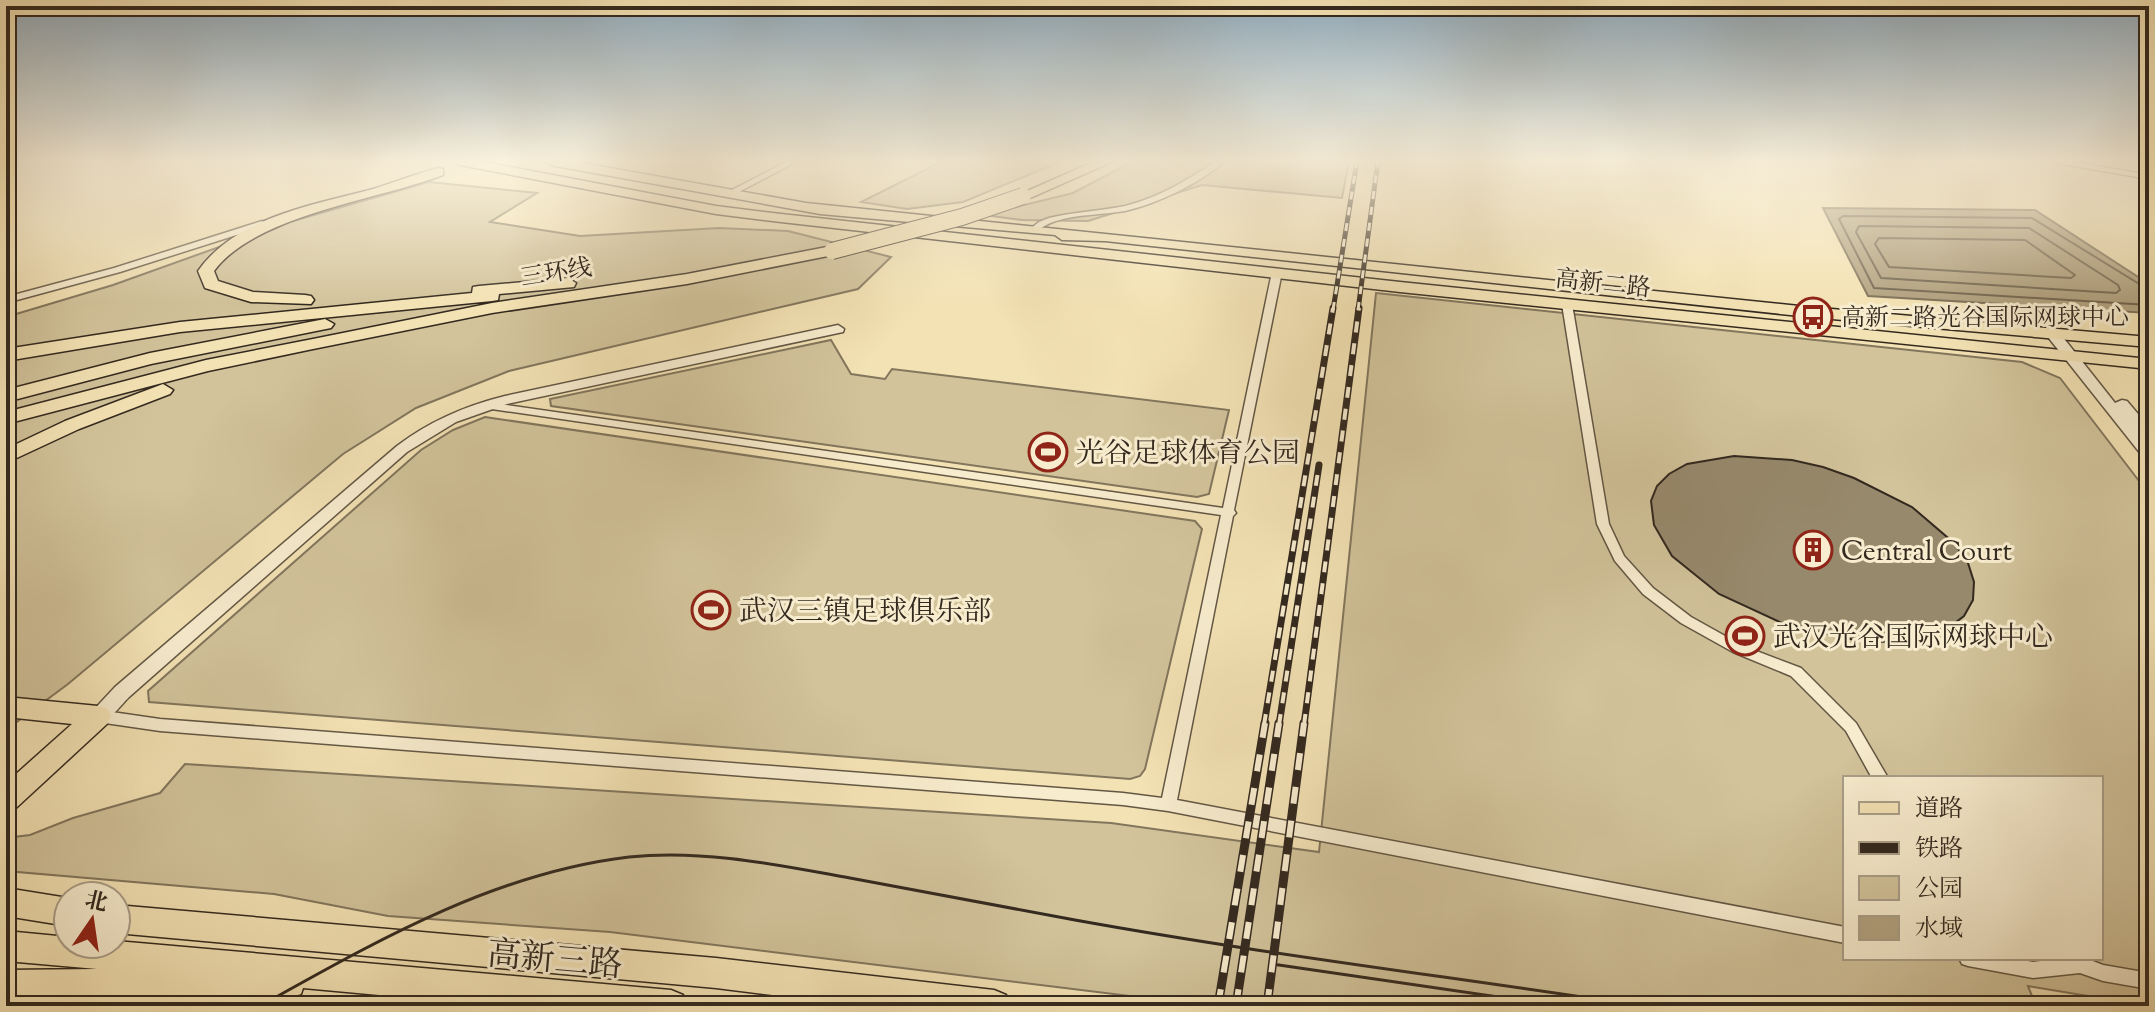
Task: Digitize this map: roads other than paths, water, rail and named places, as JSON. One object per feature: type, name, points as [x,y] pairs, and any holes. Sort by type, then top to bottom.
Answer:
[{"type":"highway","points":[[328,208],[252,233],[215,255],[206,271],[207,278],[211,284],[235,294],[297,300],[617,281]]},
{"type":"highway","name":"三环线","points":[[6,421],[146,381],[313,344],[492,308],[687,279],[937,224],[979,208]]},
{"type":"highway","name":"三环线","points":[[402,307],[548,291],[829,247]]},
{"type":"highway","points":[[6,355],[180,327],[402,307]]},
{"type":"highway","points":[[6,396],[150,359],[402,307]]},
{"type":"highway","points":[[6,457],[123,404],[208,374],[313,344]]},
{"type":"highway","points":[[6,707],[98,716]]},
{"type":"highway","points":[[6,800],[98,716]]},
{"type":"highway","points":[[6,902],[52,911]]},
{"type":"highway","points":[[6,911],[52,913]]},
{"type":"highway","name":"高新三路","points":[[132,920],[700,972],[994,1006]]},
{"type":"highway","name":"高新三路","points":[[6,946],[671,1006]]},
{"type":"highway","points":[[6,985],[409,980]]},
{"type":"main road","name":"高新二路","points":[[707,208],[1567,304],[2149,364]]},
{"type":"main road","name":"高新二路","points":[[816,208],[948,227],[1105,237]]},
{"type":"main road","name":"高新二路","points":[[820,208],[1779,309],[2149,342]]},
{"type":"street","points":[[6,300],[117,270],[319,208]]},
{"type":"street","points":[[1034,229],[1045,221],[1125,208]]},
{"type":"street","points":[[1168,805],[1277,272]]},
{"type":"street","points":[[1567,304],[1603,524],[1619,558],[1648,591],[1686,620],[1738,649],[1796,672],[1851,727],[1879,776]]},
{"type":"street","points":[[98,716],[133,681],[402,449],[430,429],[485,405],[838,329]]},
{"type":"street","points":[[2060,335],[2149,455]]},
{"type":"street","points":[[2078,358],[2149,436]]},
{"type":"street","points":[[538,413],[535,409],[537,400],[548,390]]},
{"type":"street","points":[[485,405],[1230,513]]},
{"type":"street","points":[[98,716],[176,727],[1168,805],[1843,935]]},
{"type":"street","points":[[1979,960],[2033,970],[2071,962],[2149,981]]},
{"type":"water","points":[[1823,208],[2035,210],[2149,284],[2149,313],[1868,296]]},
{"type":"tram line","points":[[260,1006],[393,935],[484,894],[579,865],[657,855],[712,857],[768,864],[1287,955],[1642,1006]]},
{"type":"tram line","points":[[1272,964],[1561,1006]]},
{"type":"railway","points":[[1333,310],[1349,208]]},
{"type":"railway","points":[[1358,310],[1372,208]]},
{"type":"railway","points":[[1264,725],[1333,308]]},
{"type":"railway","points":[[1304,725],[1359,308]]},
{"type":"railway","points":[[1279,725],[1319,465]]},
{"type":"railway","points":[[1218,1006],[1265,723]]},
{"type":"railway","points":[[1236,1006],[1279,723]]},
{"type":"railway","points":[[1267,1006],[1304,723]]},
{"type":"place","name":"高新二路光谷国际网球中心","points":[[1813,317]]},
{"type":"place","name":"光谷足球体育公园","points":[[1048,452]]},
{"type":"place","name":"Central Court","points":[[1813,550]]},
{"type":"place","name":"武汉三镇足球俱乐部","points":[[711,610]]},
{"type":"place","name":"武汉光谷国际网球中心","points":[[1745,636]]}]
